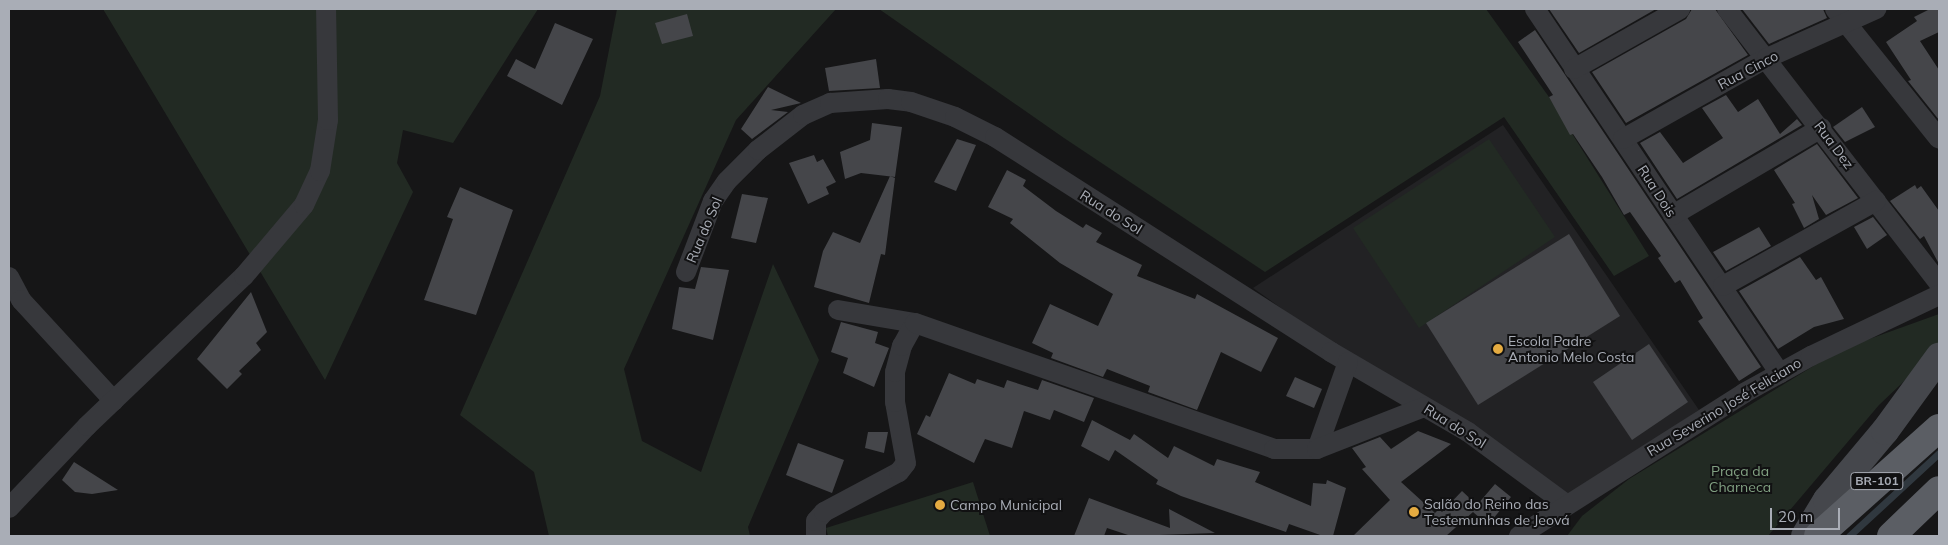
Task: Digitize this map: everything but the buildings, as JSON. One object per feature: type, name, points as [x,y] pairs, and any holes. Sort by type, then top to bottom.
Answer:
[{"type":"highway","name":"BR-101","points":[[1818,536],[1939,428]]},
{"type":"highway","points":[[1891,536],[1939,490]]},
{"type":"main road","points":[[1805,536],[1827,500],[1885,431],[1939,357]]},
{"type":"street","points":[[9,508],[15,489],[114,401],[244,276],[304,205],[320,171],[328,120],[326,9]]},
{"type":"street","name":"Rua Dois","points":[[1535,9],[1574,70],[1623,138],[1780,373]]},
{"type":"street","points":[[1574,70],[1680,9]]},
{"type":"street","name":"Rua Dez","points":[[1727,9],[1768,58],[1939,283]]},
{"type":"street","name":"Rua Cinco","points":[[1623,138],[1841,16],[1876,9]]},
{"type":"street","points":[[1841,16],[1939,139]]},
{"type":"street","name":"Rua do Sol","points":[[686,272],[713,201],[727,181],[758,150],[803,115],[830,104],[888,99],[911,102],[955,117],[995,138],[1348,362],[1468,432],[1566,504]]},
{"type":"street","points":[[1673,215],[1821,128]]},
{"type":"street","points":[[1723,286],[1876,201]]},
{"type":"street","points":[[9,277],[21,300],[114,401]]},
{"type":"street","name":"Rua Severino José Feliciano","points":[[1519,536],[1538,530],[1566,504],[1780,373],[1939,295]]},
{"type":"street","points":[[838,310],[915,323],[1254,444],[1274,449],[1317,449],[1424,407]]},
{"type":"street","points":[[816,536],[816,521],[824,512],[899,472],[906,463],[895,402],[895,372],[902,346],[915,323]]},
{"type":"street","points":[[1317,449],[1348,362]]},
{"type":"shaded area","name":"Escola Padre Antonio Melo Costa","points":[[1503,125],[1699,410],[1557,505],[1253,288]]},
{"type":"green space","points":[[103,9],[538,9],[453,143],[403,130],[397,163],[413,192],[325,380]]},
{"type":"green space","points":[[617,9],[836,9],[736,120],[624,369],[642,441],[701,472],[773,264],[819,360],[748,527],[750,536],[549,536],[534,472],[460,415],[600,96]]},
{"type":"green space","points":[[879,9],[1486,9],[1549,97],[1649,256],[1614,276],[1504,117],[1265,272],[1064,138]]},
{"type":"green space","points":[[1489,139],[1555,237],[1419,328],[1353,228]]},
{"type":"green space","name":"Praça da Charneca","points":[[1939,314],[1939,348],[1879,405],[1768,536],[1567,536],[1582,516],[1629,479],[1825,359],[1850,346]]},
{"type":"green space","name":"Campo Municipal","points":[[973,482],[990,536],[828,536],[826,528]]},
{"type":"waterway","points":[[1849,536],[1939,453]]},
{"type":"place","name":"Escola Padre Antonio Melo Costa","points":[[1498,349]]},
{"type":"place","name":"Campo Municipal","points":[[940,505]]},
{"type":"place","name":"Salão do Reino das Testemunhas de Jeová","points":[[1414,512]]}]
